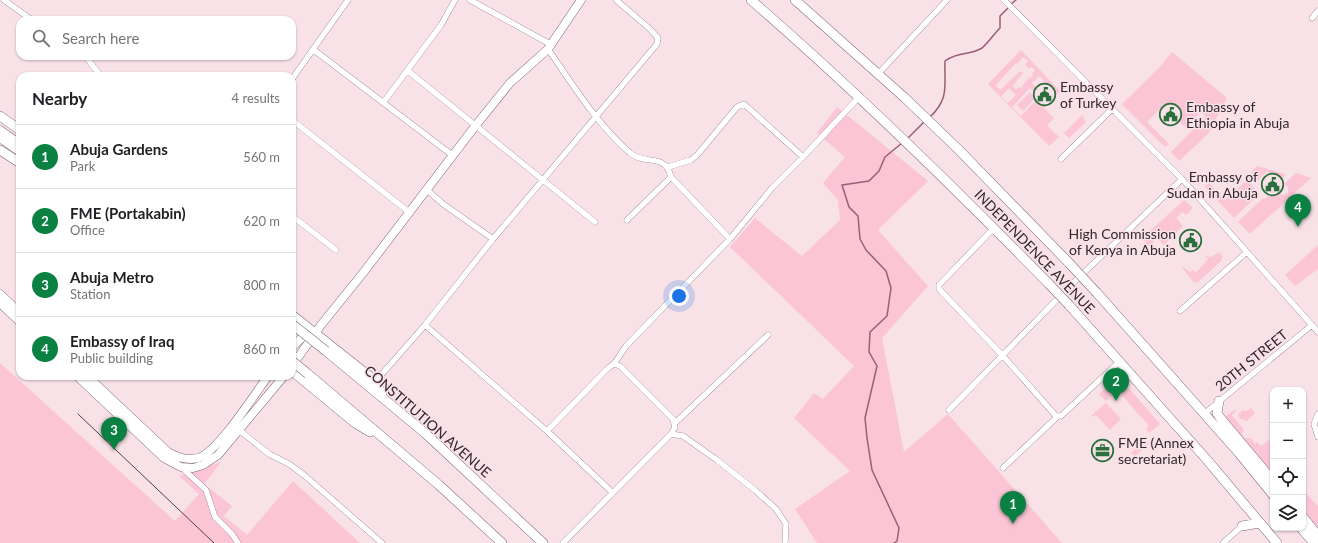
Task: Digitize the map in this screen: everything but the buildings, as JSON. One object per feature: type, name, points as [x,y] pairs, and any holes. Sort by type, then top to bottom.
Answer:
[{"type":"main road","name":"INDEPENDENCE AVENUE","points":[[751,0],[859,97],[925,159],[1049,284],[1120,361],[1208,461],[1277,543]]},
{"type":"main road","name":"INDEPENDENCE AVENUE","points":[[795,0],[879,73],[945,137],[1069,263],[1205,413],[1270,491]]},
{"type":"main road","points":[[0,116],[16,127]]},
{"type":"main road","points":[[296,317],[316,329],[375,382],[388,403]]},
{"type":"main road","name":"CONSTITUTION AVENUE","points":[[296,327],[326,350],[424,433],[543,543]]},
{"type":"main road","points":[[296,364],[393,446],[502,543]]},
{"type":"main road","points":[[296,374],[356,423],[393,446]]},
{"type":"main road","points":[[1219,401],[1217,413],[1270,477]]},
{"type":"main road","points":[[1242,444],[1253,470]]},
{"type":"main road","points":[[510,512],[551,543]]},
{"type":"main road","points":[[1242,526],[1250,512]]},
{"type":"main road","points":[[478,521],[494,543]]},
{"type":"main road","points":[[1306,521],[1318,536]]},
{"type":"main road","points":[[1242,526],[1259,523]]},
{"type":"main road","points":[[1304,531],[1314,543]]},
{"type":"street","points":[[4,0],[26,16]]},
{"type":"street","points":[[296,74],[348,0]]},
{"type":"street","points":[[383,103],[444,20],[455,0]]},
{"type":"street","points":[[470,0],[549,47],[596,118],[636,157],[661,161],[668,167],[671,177],[730,239]]},
{"type":"street","points":[[296,360],[316,329],[409,212],[452,155],[510,83],[549,47],[581,0]]},
{"type":"street","points":[[375,382],[425,325],[493,239],[596,118],[658,42],[657,36],[650,29],[616,0]]},
{"type":"street","points":[[879,73],[947,0]]},
{"type":"street","points":[[1004,0],[1182,179],[1318,332]]},
{"type":"street","points":[[1312,18],[1318,11]]},
{"type":"street","points":[[314,50],[452,155]]},
{"type":"street","points":[[88,60],[98,72]]},
{"type":"street","points":[[408,71],[595,222]]},
{"type":"street","points":[[547,431],[608,368],[614,364],[626,346],[730,239],[772,188],[859,97]]},
{"type":"street","points":[[668,167],[691,160],[698,154],[737,106],[744,104],[803,157]]},
{"type":"street","points":[[1062,159],[1112,109]]},
{"type":"street","points":[[296,123],[409,212]]},
{"type":"street","points":[[0,130],[13,148]]},
{"type":"street","points":[[0,138],[13,148]]},
{"type":"street","points":[[627,220],[671,177]]},
{"type":"street","points":[[948,410],[1003,356],[1072,284],[1182,179]]},
{"type":"street","points":[[426,189],[444,204],[493,239]]},
{"type":"street","points":[[296,219],[336,250]]},
{"type":"street","points":[[994,228],[939,285],[938,289],[1003,356],[1057,417]]},
{"type":"street","points":[[1180,311],[1247,252]]},
{"type":"street","points":[[0,294],[16,309]]},
{"type":"street","points":[[0,303],[16,318]]},
{"type":"street","points":[[425,325],[547,431],[613,493]]},
{"type":"street","name":"20TH STREET","points":[[1205,413],[1312,325]]},
{"type":"street","points":[[296,343],[316,329]]},
{"type":"street","points":[[563,543],[671,434],[675,423],[768,335]]},
{"type":"street","points":[[1003,468],[1120,361]]},
{"type":"street","points":[[614,364],[620,366],[673,419],[675,423]]},
{"type":"street","points":[[81,380],[164,458],[181,467],[206,490],[215,517],[232,534],[238,543]]},
{"type":"street","points":[[91,380],[168,452],[184,459],[192,460],[199,458],[213,449],[265,380]]},
{"type":"street","points":[[181,467],[193,468],[211,461],[240,430],[281,380]]},
{"type":"street","points":[[1318,414],[1314,424],[1318,437]]},
{"type":"street","points":[[240,430],[269,454],[289,464],[304,475],[382,543]]},
{"type":"street","points":[[671,434],[680,435],[717,460],[776,509],[786,524],[784,543]]},
{"type":"street","points":[[1222,543],[1242,526]]},
{"type":"shaded area","points":[[1021,50],[1060,91],[1044,108],[1054,118],[1047,125],[1059,137],[1049,146],[988,84]],"holes":[[[1023,57],[1028,61],[1025,65],[1029,69],[1031,67],[1035,70],[1032,74],[1033,75],[1030,78],[1029,77],[1021,88],[1019,87],[1016,90],[1013,86],[1023,73],[1020,71],[1000,90],[996,85],[1016,63],[1017,64]],[[1039,76],[1051,89],[1045,96],[1032,83]],[[1009,88],[1016,95],[1008,103],[1001,97]],[[1030,88],[1039,97],[1021,116],[1012,107]]]},
{"type":"shaded area","points":[[1172,52],[1227,98],[1208,134],[1179,161],[1171,152],[1206,117],[1201,112],[1185,127],[1163,106],[1147,122],[1169,144],[1165,147],[1122,104],[1160,67]]},
{"type":"shaded area","points":[[1030,92],[1035,98],[1023,111],[1017,105]]},
{"type":"shaded area","points":[[837,107],[928,181],[878,230],[928,286],[882,338],[904,452],[948,414],[1062,543],[817,543],[795,509],[850,471],[794,418],[814,393],[823,399],[854,366],[730,247],[755,218],[802,256],[840,220],[838,200],[823,183],[845,157],[817,133]]},
{"type":"shaded area","points":[[1082,115],[1086,122],[1069,138],[1064,133]]},
{"type":"shaded area","points":[[1257,166],[1285,174],[1285,176],[1277,182],[1267,171],[1258,180],[1251,172]]},
{"type":"shaded area","points":[[1296,173],[1311,178],[1250,234],[1238,222],[1263,198],[1265,199],[1271,194],[1274,197],[1280,193],[1283,195],[1288,193],[1288,187],[1284,184]]},
{"type":"shaded area","points":[[1247,180],[1259,194],[1234,218],[1205,187],[1209,183],[1225,200]]},
{"type":"shaded area","points":[[1184,200],[1193,208],[1186,215],[1182,212],[1176,218],[1183,226],[1164,245],[1157,238],[1149,246],[1142,238]]},
{"type":"shaded area","points":[[1318,245],[1318,269],[1295,286],[1285,275]]},
{"type":"shaded area","points":[[1219,252],[1223,257],[1221,259],[1222,260],[1197,283],[1196,281],[1194,283],[1180,265],[1190,272],[1193,270],[1196,273],[1208,259],[1204,255],[1211,257]]},
{"type":"shaded area","points":[[0,363],[16,377],[16,380],[19,380],[175,521],[199,494],[179,476],[221,462],[204,484],[232,506],[224,516],[247,535],[293,481],[360,543],[0,543]]},
{"type":"shaded area","points":[[1118,376],[1160,424],[1149,433],[1146,429],[1149,426],[1118,391],[1106,401],[1099,394]]},
{"type":"shaded area","points":[[1106,403],[1121,419],[1110,430],[1096,415],[1093,417],[1092,415]]},
{"type":"shaded area","points":[[1251,408],[1255,413],[1247,421],[1239,418],[1238,414],[1243,410],[1246,411]]},
{"type":"shaded area","points":[[1235,409],[1236,411],[1232,415],[1244,430],[1242,433],[1244,438],[1251,438],[1255,444],[1257,442],[1261,446],[1270,439],[1270,470],[1225,417]]},
{"type":"shaded area","points":[[1161,432],[1135,456],[1131,453],[1141,444],[1146,445]]},
{"type":"shaded area","points":[[1306,493],[1318,506],[1318,528],[1306,514]]},
{"type":"waterway","points":[[1011,4],[1016,0]]},
{"type":"waterway","points":[[930,117],[941,104],[945,91],[945,61],[955,56],[973,52],[982,48],[1000,28],[1000,16],[1009,7]]},
{"type":"waterway","points":[[907,139],[924,122]]},
{"type":"waterway","points":[[894,543],[897,541],[899,528],[872,470],[865,418],[877,366],[869,352],[870,332],[887,316],[891,288],[886,271],[866,250],[860,239],[858,216],[849,207],[842,185],[869,181],[879,171],[885,157],[902,143]]},
{"type":"tram line","points":[[78,414],[214,543]]},
{"type":"place","name":"Embassy of Turkey","points":[[1045,94]]},
{"type":"place","name":"Embassy of Ethiopia in Abuja","points":[[1170,114]]},
{"type":"place","name":"Embassy of Sudan in Abuja","points":[[1273,184]]},
{"type":"place","name":"Embassy of Iraq","points":[[1298,227]]},
{"type":"place","name":"High Commission of Kenya in Abuja","points":[[1191,241]]},
{"type":"place","name":"FME (Portakabin)","points":[[1116,401]]},
{"type":"place","name":"Abuja Metro","points":[[114,450]]},
{"type":"place","name":"FME (Annex secretariat)","points":[[1103,450]]},
{"type":"place","name":"Abuja Gardens","points":[[1013,524]]}]
